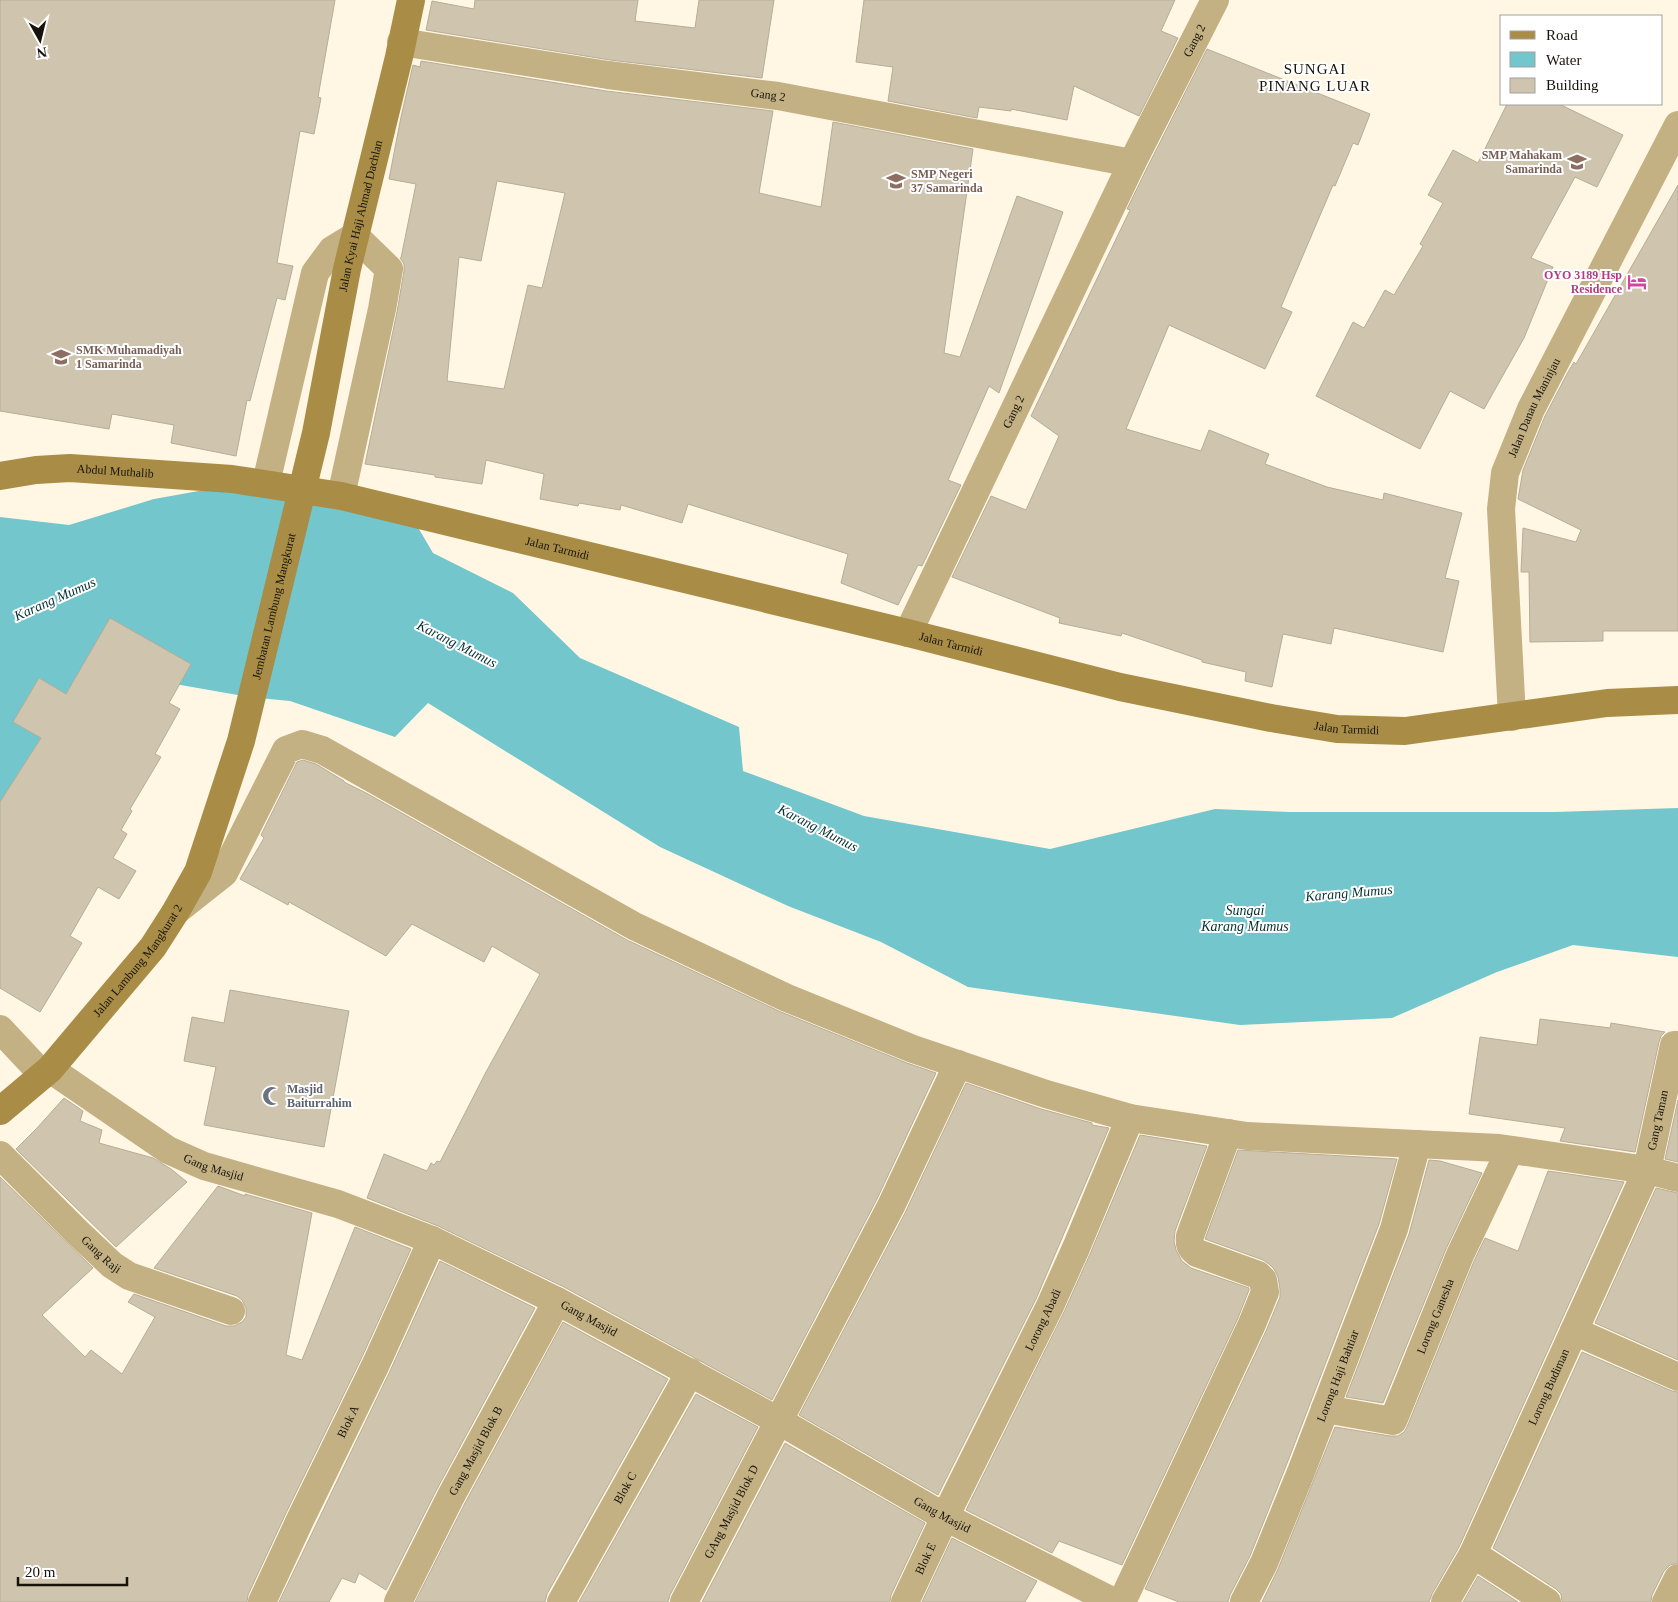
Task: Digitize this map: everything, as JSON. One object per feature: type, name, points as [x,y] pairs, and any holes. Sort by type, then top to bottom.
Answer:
[{"type":"street","name":"Jalan Kyai Haji Ahmad Dachlan","points":[[316,433],[347,268],[399,57],[411,0]]},
{"type":"street","name":"Gang 2","points":[[908,633],[1132,163],[1215,0]]},
{"type":"street","name":"Gang 2","points":[[401,42],[608,75],[778,96],[1132,163]]},
{"type":"street","name":"Jalan Danau Maninjau","points":[[1512,717],[1501,509],[1505,473],[1532,409],[1678,126]]},
{"type":"street","points":[[266,483],[315,272],[332,250],[355,236],[389,269],[341,496]]},
{"type":"street","name":"Jembatan Lambung Mangkurat","points":[[230,779],[316,433]]},
{"type":"street","name":"Abdul Muthalib","points":[[0,476],[36,470],[70,468],[232,479]]},
{"type":"street","name":"Jalan Tarmidi","points":[[232,479],[341,496],[908,633],[1120,687],[1271,718],[1337,729],[1405,731],[1607,704],[1678,700]]},
{"type":"street","points":[[176,911],[224,874],[286,750],[302,744],[322,750],[634,926],[672,945],[787,998],[913,1049],[1046,1094],[1130,1118],[1247,1136],[1510,1150],[1647,1170],[1678,1178]]},
{"type":"street","name":"Jalan Lambung Mangkurat 2","points":[[0,1111],[46,1072],[153,947],[198,872],[230,779]]},
{"type":"street","name":"Gang Masjid","points":[[0,1029],[46,1072],[185,1159],[338,1204],[432,1240],[558,1301],[778,1421],[945,1517],[1114,1602]]},
{"type":"street","name":"Gang Taman","points":[[1647,1170],[1674,1045],[1678,1045]]},
{"type":"street","name":"GAng Masjid Blok D","points":[[684,1602],[891,1206],[958,1064]]},
{"type":"street","name":"Lorong Abadi","points":[[945,1517],[1050,1306],[1130,1118]]},
{"type":"street","points":[[1122,1602],[1265,1292],[1263,1280],[1258,1275],[1197,1253],[1191,1249],[1189,1243],[1228,1133]]},
{"type":"street","name":"Lorong Haji Bahtiar","points":[[1244,1602],[1264,1563],[1394,1229],[1417,1144]]},
{"type":"street","name":"Lorong Ganesha","points":[[1325,1409],[1393,1421],[1460,1255],[1510,1150]]},
{"type":"street","name":"Gang Raji","points":[[0,1155],[112,1265],[129,1276],[231,1311]]},
{"type":"street","name":"Lorong Budiman","points":[[1445,1602],[1473,1554],[1647,1170]]},
{"type":"street","name":"Blok A","points":[[262,1602],[376,1364],[432,1240]]},
{"type":"street","name":"Gang Masjid Blok B","points":[[398,1602],[451,1496],[558,1301]]},
{"type":"street","points":[[1574,1331],[1678,1377]]},
{"type":"street","name":"Blok C","points":[[561,1602],[690,1372]]},
{"type":"street","name":"Blok E","points":[[905,1602],[945,1517]]},
{"type":"street","points":[[1473,1554],[1547,1602]]},
{"type":"street","points":[[1666,1602],[1678,1578]]},
{"type":"water","name":"Sungai Karang Mumus","points":[[221,487],[413,519],[433,553],[513,593],[580,658],[739,727],[743,771],[864,816],[1050,849],[1215,809],[1289,812],[1555,812],[1678,808],[1678,957],[1573,945],[1497,972],[1392,1018],[1240,1025],[968,987],[881,942],[788,906],[660,847],[428,703],[395,737],[290,701],[249,697],[141,678],[0,855],[0,517],[69,525],[154,499]]},
{"type":"building","points":[[0,0],[335,0],[318,97],[321,98],[314,134],[300,131],[277,263],[293,266],[285,300],[277,298],[250,401],[247,400],[236,456],[171,443],[174,425],[112,414],[109,429],[0,411]]},
{"type":"building","points":[[475,0],[638,0],[635,21],[695,28],[699,0],[774,0],[762,78],[610,60],[426,30],[432,1],[474,9]]},
{"type":"building","points":[[864,0],[1175,0],[1161,31],[1178,38],[1139,116],[1074,86],[1067,120],[1011,109],[1011,111],[979,107],[977,118],[888,101],[893,67],[856,62]]},
{"type":"building","points":[[1207,49],[1370,114],[1358,145],[1353,143],[1335,186],[1333,185],[1281,307],[1292,312],[1265,369],[1169,325],[1126,429],[1201,451],[1209,430],[1269,454],[1265,464],[1327,487],[1383,500],[1384,493],[1462,513],[1445,578],[1459,581],[1443,652],[1334,628],[1331,644],[1283,634],[1272,687],[1245,681],[1246,672],[1202,662],[1202,660],[1122,633],[1121,636],[1059,623],[1060,618],[952,577],[991,496],[1026,510],[1059,436],[1031,416],[1130,210],[1127,209]]},
{"type":"building","points":[[421,61],[606,91],[773,111],[759,193],[821,207],[833,122],[973,149],[944,353],[960,357],[1017,196],[1063,212],[999,393],[989,386],[948,480],[961,485],[922,566],[918,565],[898,605],[841,583],[848,554],[688,504],[682,523],[621,505],[620,510],[579,503],[578,506],[540,499],[544,474],[486,460],[482,484],[365,464],[397,312],[404,271],[404,264],[400,258],[416,184],[389,179],[413,65],[420,67]],"holes":[[[497,181],[565,193],[542,288],[528,285],[504,389],[447,381],[459,257],[481,261]]]},
{"type":"building","points":[[1507,105],[1561,105],[1623,135],[1597,187],[1575,177],[1531,258],[1553,267],[1524,338],[1484,409],[1450,391],[1420,449],[1316,396],[1353,322],[1364,328],[1385,290],[1394,295],[1423,246],[1420,244],[1443,203],[1428,195],[1453,150],[1478,163]]},
{"type":"building","points":[[1678,185],[1678,631],[1603,631],[1603,641],[1530,642],[1529,572],[1521,572],[1523,528],[1576,542],[1581,530],[1518,499],[1523,470],[1545,416],[1568,372],[1574,362],[1576,364]]},
{"type":"building","points":[[110,618],[191,664],[169,703],[180,709],[155,754],[161,757],[130,809],[132,811],[121,830],[127,834],[113,858],[136,871],[119,899],[98,887],[70,936],[82,943],[40,1012],[0,988],[0,802],[41,738],[13,722],[39,678],[66,694]]},
{"type":"building","points":[[303,760],[316,764],[344,782],[627,940],[781,1012],[936,1073],[877,1199],[772,1400],[564,1287],[438,1226],[367,1198],[384,1154],[427,1171],[431,1163],[434,1165],[437,1161],[440,1162],[486,1072],[540,974],[492,946],[484,962],[412,924],[386,956],[289,902],[288,905],[240,879],[264,838],[261,835],[297,762]]},
{"type":"building","name":"Masjid Baiturrahim","points":[[230,990],[349,1011],[324,1147],[204,1125],[216,1067],[184,1061],[192,1017],[224,1023]]},
{"type":"building","points":[[1540,1019],[1610,1028],[1611,1023],[1665,1032],[1659,1042],[1635,1152],[1560,1141],[1565,1128],[1469,1114],[1480,1037],[1537,1045]]},
{"type":"building","points":[[966,1083],[1041,1109],[1092,1123],[1092,1125],[1109,1128],[1036,1299],[938,1495],[799,1415],[905,1213]]},
{"type":"building","points":[[64,1098],[83,1111],[80,1121],[102,1130],[99,1143],[153,1158],[187,1182],[116,1247],[16,1149]]},
{"type":"building","points":[[1678,1100],[1678,1162],[1665,1159]]},
{"type":"building","points":[[1140,1135],[1207,1146],[1175,1231],[1174,1241],[1176,1250],[1182,1261],[1191,1268],[1249,1288],[1249,1290],[1238,1318],[1122,1565],[1059,1541],[1052,1553],[966,1510],[1064,1312]]},
{"type":"building","points":[[1238,1150],[1397,1159],[1379,1224],[1286,1466],[1250,1556],[1228,1602],[1179,1602],[1145,1589],[1266,1331],[1280,1297],[1278,1277],[1269,1264],[1263,1260],[1205,1239]]},
{"type":"building","points":[[1429,1160],[1440,1161],[1482,1173],[1446,1249],[1383,1403],[1346,1397],[1409,1234]]},
{"type":"building","points":[[1548,1171],[1624,1182],[1459,1547],[1429,1602],[1262,1602],[1278,1569],[1335,1427],[1390,1436],[1398,1436],[1404,1432],[1485,1238],[1518,1251]]},
{"type":"building","points":[[0,1177],[93,1268],[42,1315],[85,1357],[91,1350],[122,1374],[155,1317],[128,1302],[134,1294],[226,1326],[234,1326],[242,1322],[246,1317],[246,1308],[242,1300],[237,1296],[154,1268],[218,1186],[245,1196],[245,1194],[312,1213],[286,1355],[302,1360],[355,1227],[411,1249],[362,1357],[286,1513],[248,1595],[247,1602],[0,1602]]},
{"type":"building","points":[[1656,1188],[1678,1193],[1678,1360],[1595,1323]]},
{"type":"building","points":[[440,1261],[535,1308],[437,1489],[386,1590],[359,1573],[355,1583],[342,1578],[329,1602],[279,1602],[390,1371]]},
{"type":"building","points":[[563,1322],[668,1379],[547,1594],[545,1602],[415,1602],[465,1503]]},
{"type":"building","points":[[1582,1352],[1678,1392],[1678,1563],[1670,1565],[1664,1571],[1652,1595],[1651,1602],[1562,1602],[1561,1594],[1556,1589],[1493,1548]]},
{"type":"building","points":[[696,1394],[758,1427],[668,1602],[579,1602]]},
{"type":"building","points":[[785,1443],[925,1523],[891,1595],[890,1602],[702,1602]]},
{"type":"building","points":[[952,1538],[1037,1581],[1025,1602],[922,1602]]},
{"type":"building","points":[[1478,1576],[1518,1602],[1463,1602]]},
{"type":"place","name":"SMP Mahakam Samarinda","points":[[1577,162]]},
{"type":"place","name":"SMP Negeri 37 Samarinda","points":[[896,181]]},
{"type":"place","name":"OYO 3189 Hsp Residence","points":[[1637,282]]},
{"type":"place","name":"SMK Muhamadiyah 1 Samarinda","points":[[61,357]]},
{"type":"place","name":"Masjid Baiturrahim","points":[[272,1096]]},
{"type":"district","name":"SUNGAI PINANG LUAR","points":[[1315,78]]},
{"type":"water label","name":"Karang Mumus","points":[[55,599]]},
{"type":"water label","name":"Karang Mumus","points":[[457,644]]},
{"type":"water label","name":"Karang Mumus","points":[[818,828]]},
{"type":"water label","name":"Karang Mumus","points":[[1349,893]]}]
